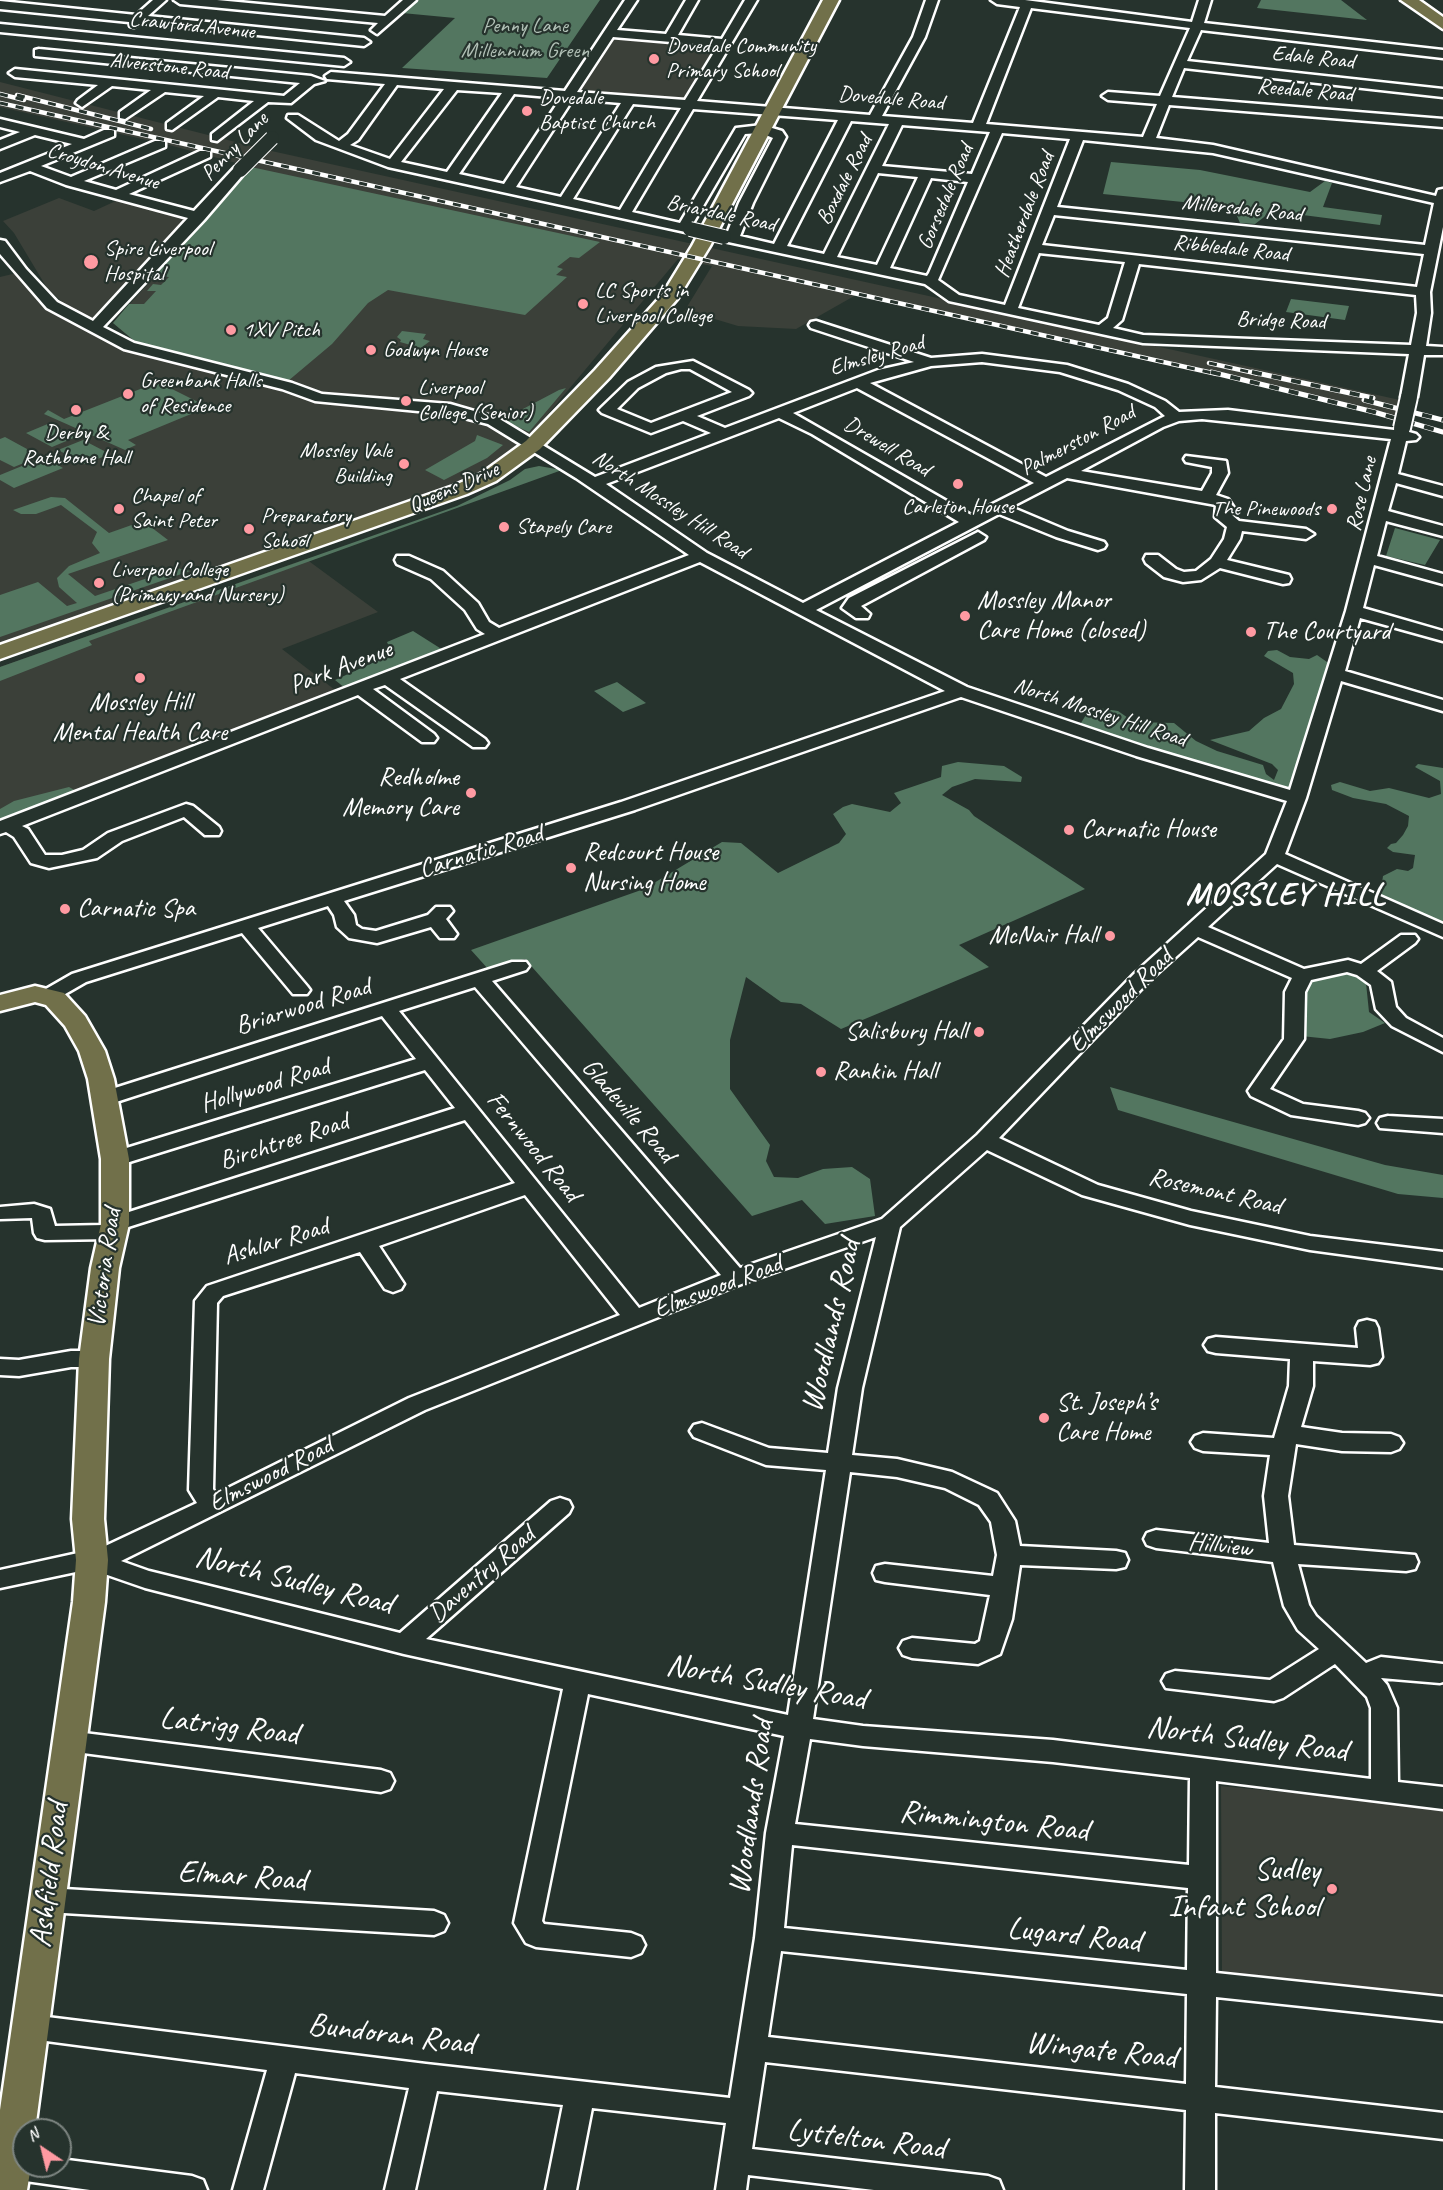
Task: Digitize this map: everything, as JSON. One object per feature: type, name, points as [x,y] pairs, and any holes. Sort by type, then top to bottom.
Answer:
[{"type":"main road","name":"Queens Drive","points":[[0,652],[460,490],[489,477],[533,445],[602,374],[669,298],[701,246],[831,0]]},
{"type":"main road","points":[[1409,0],[1443,24]]},
{"type":"main road","points":[[1430,0],[1443,11]]},
{"type":"main road","name":"Carnatic Road","points":[[0,1003],[35,994],[46,997]]},
{"type":"main road","name":"Victoria Road","points":[[46,997],[55,999],[76,1022],[92,1051],[101,1078],[115,1159],[114,1228],[105,1268],[94,1359],[88,1518],[92,1560]]},
{"type":"main road","name":"Ashfield Road","points":[[10,2178],[68,1741],[89,1602],[92,1560]]},
{"type":"street","points":[[115,40],[160,0]]},
{"type":"street","points":[[180,0],[387,20]]},
{"type":"street","points":[[401,0],[410,0]]},
{"type":"street","name":"Penny Lane","points":[[94,328],[240,170],[344,62],[410,0]]},
{"type":"street","points":[[508,188],[631,0]]},
{"type":"street","points":[[670,38],[692,0]]},
{"type":"street","points":[[624,214],[751,0]]},
{"type":"street","points":[[875,118],[919,37],[932,0]]},
{"type":"street","points":[[997,0],[1109,8],[1197,26],[1443,54]]},
{"type":"street","points":[[1148,141],[1197,26],[1205,0]]},
{"type":"street","points":[[978,127],[1028,4]]},
{"type":"street","points":[[0,5],[364,42]]},
{"type":"street","points":[[0,40],[6,29]]},
{"type":"street","name":"Crawford Avenue","points":[[6,29],[344,62]]},
{"type":"street","points":[[611,33],[726,43]]},
{"type":"street","points":[[39,53],[62,34]]},
{"type":"street","name":"Dovedale Road","points":[[39,53],[311,80],[393,82],[570,94],[1148,141],[1213,149],[1442,197]]},
{"type":"street","name":"Alverstone Road","points":[[39,53],[10,77],[110,82],[287,100],[311,80]]},
{"type":"street","name":"Edale Road","points":[[1179,64],[1443,93]]},
{"type":"street","points":[[82,103],[110,82]]},
{"type":"street","points":[[340,146],[353,137],[393,82]]},
{"type":"street","points":[[393,164],[453,86]]},
{"type":"street","points":[[125,115],[162,88]]},
{"type":"street","points":[[451,176],[511,90]]},
{"type":"street","points":[[172,126],[215,93]]},
{"type":"street","name":"Reedale Road","points":[[1108,96],[1443,123]]},
{"type":"street","points":[[217,137],[266,98]]},
{"type":"street","points":[[565,201],[630,99]]},
{"type":"street","points":[[779,248],[847,116]]},
{"type":"street","name":"Briardale Road","points":[[290,120],[321,138],[393,164],[930,281],[954,298],[1143,339]]},
{"type":"street","name":"Boxdale Road","points":[[829,259],[876,169],[898,120]]},
{"type":"street","points":[[0,123],[85,143]]},
{"type":"street","name":"Gorsedale Road","points":[[930,281],[936,274],[998,128]]},
{"type":"street","points":[[687,228],[741,131],[762,129],[780,137],[728,238]]},
{"type":"street","points":[[0,145],[33,131]]},
{"type":"street","points":[[0,178],[109,133]]},
{"type":"street","name":"Heatherdale Road","points":[[1010,310],[1078,135]]},
{"type":"street","points":[[71,182],[159,144]]},
{"type":"street","points":[[118,194],[205,154]]},
{"type":"street","name":"Croydon Avenue","points":[[30,166],[71,182],[199,216]]},
{"type":"street","points":[[876,169],[977,179]]},
{"type":"street","points":[[882,270],[926,174]]},
{"type":"street","name":"Rose Lane","points":[[1298,798],[1370,559],[1388,476],[1404,434],[1424,313],[1423,292],[1430,250],[1439,222],[1442,197]]},
{"type":"street","name":"Millersdale Road","points":[[1049,210],[1430,250]]},
{"type":"street","name":"North Mossley Hill Road","points":[[0,244],[21,272],[52,304],[94,328],[146,352],[286,386],[320,398],[450,409],[493,421],[594,483],[700,556],[961,691],[1142,752],[1298,798]]},
{"type":"street","name":"Ribbledale Road","points":[[1034,248],[1423,292]]},
{"type":"street","points":[[1101,330],[1114,320],[1133,259]]},
{"type":"street","points":[[0,277],[21,272]]},
{"type":"street","points":[[816,325],[931,362]]},
{"type":"street","name":"Bridge Road","points":[[1143,339],[1418,348],[1443,351]]},
{"type":"street","name":"Elmsley Road","points":[[594,483],[883,373],[931,362],[982,358],[1062,368],[1123,387],[1160,404],[1176,417]]},
{"type":"street","points":[[683,416],[744,393],[693,364],[681,365],[661,370],[633,385],[607,410],[651,428],[683,416],[724,433]]},
{"type":"street","points":[[858,383],[1046,483]]},
{"type":"street","name":"Drewell Road","points":[[780,412],[817,431],[974,529]]},
{"type":"street","name":"Palmerston Road","points":[[803,610],[920,548],[974,529],[999,508],[1158,424],[1176,417],[1228,415],[1404,434]]},
{"type":"street","points":[[1192,459],[1220,464],[1221,473],[1207,497]]},
{"type":"street","points":[[1066,473],[1207,497],[1222,502],[1226,508],[1222,517],[1235,525],[1299,536]]},
{"type":"street","points":[[1388,476],[1443,491]]},
{"type":"street","points":[[999,508],[1062,534],[1098,545]]},
{"type":"street","points":[[1380,514],[1443,531]]},
{"type":"street","points":[[1152,559],[1170,573],[1183,577],[1201,575],[1217,562],[1232,538],[1235,525]]},
{"type":"street","points":[[835,592],[858,608],[939,557],[974,529]]},
{"type":"street","points":[[920,548],[939,557]]},
{"type":"street","name":"Park Avenue","points":[[3,827],[700,556]]},
{"type":"street","points":[[1370,559],[1443,579]]},
{"type":"street","points":[[403,560],[437,575],[472,607],[483,625],[498,635]]},
{"type":"street","points":[[1217,562],[1282,579]]},
{"type":"street","points":[[1354,611],[1443,636]]},
{"type":"street","points":[[1334,673],[1443,706]]},
{"type":"street","points":[[387,678],[479,743]]},
{"type":"street","points":[[360,688],[428,738]]},
{"type":"street","name":"Carnatic Road","points":[[46,997],[80,978],[655,797],[961,691]]},
{"type":"street","name":"Elmswood Road","points":[[0,1579],[92,1560],[131,1547],[417,1404],[736,1278],[890,1224],[985,1140],[1142,977],[1275,856],[1298,798]]},
{"type":"street","points":[[3,827],[21,833],[38,859],[49,862],[90,854],[115,837],[186,810],[212,831]]},
{"type":"street","points":[[1275,856],[1443,931]]},
{"type":"street","points":[[332,899],[344,915],[347,927],[365,936],[377,937],[442,921]]},
{"type":"street","points":[[246,926],[300,990]]},
{"type":"street","points":[[1194,928],[1303,976],[1325,969],[1348,966],[1364,971],[1381,982],[1386,1009],[1399,1022],[1443,1046]]},
{"type":"street","points":[[1364,971],[1408,939]]},
{"type":"street","name":"Briarwood Road","points":[[103,1099],[519,966]]},
{"type":"street","points":[[1303,976],[1295,992],[1294,1039],[1258,1091],[1298,1110],[1358,1118]]},
{"type":"street","name":"Gladeville Road","points":[[479,979],[736,1278]]},
{"type":"street","name":"Fernwood Road","points":[[387,1009],[636,1319]]},
{"type":"street","name":"Hollywood Road","points":[[115,1159],[430,1062]]},
{"type":"street","name":"Birchtree Road","points":[[3,1213],[34,1211],[42,1214],[45,1233],[114,1228],[469,1111]]},
{"type":"street","points":[[1388,1123],[1443,1126]]},
{"type":"street","name":"Rosemont Road","points":[[985,1140],[1090,1190],[1190,1218],[1310,1243],[1443,1260]]},
{"type":"street","name":"Ashlar Road","points":[[211,1505],[201,1490],[206,1301],[215,1291],[365,1243],[529,1186]]},
{"type":"street","name":"Woodlands Road","points":[[731,2190],[769,1938],[780,1833],[850,1388],[890,1224]]},
{"type":"street","points":[[365,1243],[393,1284]]},
{"type":"street","points":[[1216,1345],[1370,1357],[1367,1328]]},
{"type":"street","name":"Hillview","points":[[1302,1353],[1301,1386],[1285,1441],[1276,1496],[1283,1554],[1297,1606],[1307,1623],[1339,1651],[1377,1692],[1384,1708],[1385,1791]]},
{"type":"street","points":[[0,1367],[20,1368],[71,1359],[94,1359]]},
{"type":"street","points":[[702,1431],[766,1456],[897,1468],[952,1481],[988,1499],[1004,1521],[1009,1555],[992,1647],[978,1654],[912,1648]]},
{"type":"street","points":[[1203,1442],[1391,1443]]},
{"type":"street","name":"Daventry Road","points":[[404,1644],[560,1507]]},
{"type":"street","name":"Hillview","points":[[1156,1539],[1283,1554]]},
{"type":"street","points":[[1283,1554],[1406,1562]]},
{"type":"street","points":[[1009,1555],[1116,1560]]},
{"type":"street","name":"North Sudley Road","points":[[92,1560],[145,1579],[404,1644],[760,1722],[864,1736],[1037,1749],[1443,1798]]},
{"type":"street","points":[[885,1573],[1004,1587]]},
{"type":"street","points":[[1175,1681],[1274,1691],[1321,1659],[1339,1651]]},
{"type":"street","points":[[1362,1676],[1381,1667],[1440,1673]]},
{"type":"street","points":[[577,1682],[528,1923],[536,1935],[631,1945]]},
{"type":"street","name":"Latrigg Road","points":[[68,1741],[381,1781]]},
{"type":"street","points":[[1200,2190],[1203,1770]]},
{"type":"street","name":"Rimmington Road","points":[[780,1833],[1201,1878]]},
{"type":"street","name":"Elmar Road","points":[[47,1900],[434,1923]]},
{"type":"street","name":"Lugard Road","points":[[769,1938],[1443,2009]]},
{"type":"street","name":"Bundoran Road","points":[[31,2027],[742,2112]]},
{"type":"street","name":"Wingate Road","points":[[752,2048],[1443,2126]]},
{"type":"street","points":[[248,2190],[285,2058]]},
{"type":"street","points":[[400,2190],[426,2076]]},
{"type":"street","points":[[561,2190],[580,2092]]},
{"type":"street","name":"Lyttelton Road","points":[[736,2160],[988,2190]]},
{"type":"street","points":[[10,2178],[192,2190]]},
{"type":"shaded area","name":"Dovedale Community Primary School","points":[[615,36],[718,44],[683,99],[578,91]]},
{"type":"shaded area","name":"Liverpool College (Senior)","points":[[0,82],[267,150],[1400,400],[1393,420],[1330,402],[856,295],[796,329],[738,326],[708,317],[704,320],[682,315],[712,266],[678,259],[533,432],[524,438],[533,445],[489,477],[0,652],[0,277],[21,272],[52,305],[129,346],[291,383],[137,343],[113,323],[251,167],[169,145],[0,107]]},
{"type":"shaded area","name":"Spire Liverpool Hospital","points":[[59,198],[94,211],[120,199],[192,219],[98,317],[88,318],[73,312],[47,288],[14,233],[3,221]]},
{"type":"shaded area","points":[[306,559],[378,612],[282,649],[335,690],[0,822],[0,667]]},
{"type":"shaded area","name":"Sudley Infant School","points":[[1221,1786],[1443,1807],[1443,1996],[1222,1972]]},
{"type":"green space","name":"Penny Lane Millennium Green","points":[[416,0],[600,0],[547,78],[402,68],[455,18],[402,13]]},
{"type":"green space","points":[[1261,0],[1341,0],[1367,20],[1257,8]]},
{"type":"green space","points":[[1111,162],[1200,170],[1310,192],[1325,181],[1332,183],[1323,207],[1382,215],[1380,225],[1272,211],[1255,224],[1240,223],[1233,207],[1103,194]]},
{"type":"green space","points":[[251,167],[600,242],[579,258],[570,257],[557,267],[563,269],[556,275],[567,277],[525,315],[388,290],[368,303],[332,344],[288,381],[137,343],[113,323],[129,304],[144,304],[156,291],[147,291],[153,284],[161,285],[169,277],[154,276]]},
{"type":"green space","points":[[1291,299],[1349,306],[1345,320],[1286,312]]},
{"type":"green space","points":[[402,331],[426,334],[423,339],[430,341],[421,348],[400,342],[401,340],[397,337]]},
{"type":"green space","points":[[158,382],[208,407],[128,440],[136,445],[125,450],[44,414],[48,410],[64,419]]},
{"type":"green space","points":[[566,388],[529,432],[502,420],[559,390]]},
{"type":"green space","points":[[50,423],[76,437],[52,447],[26,433]]},
{"type":"green space","points":[[477,435],[503,445],[487,458],[444,480],[425,470],[475,441]]},
{"type":"green space","points":[[5,437],[41,456],[14,467],[0,460],[0,439]]},
{"type":"green space","points":[[83,440],[110,454],[85,464],[58,450]]},
{"type":"green space","points":[[44,457],[63,468],[14,488],[0,480],[0,475]]},
{"type":"green space","points":[[539,466],[562,470],[89,641],[92,645],[0,681],[0,667],[457,506],[510,480],[525,469]]},
{"type":"green space","points":[[51,497],[65,498],[109,533],[143,521],[168,540],[68,574],[95,596],[177,568],[190,571],[0,637],[0,595],[38,582],[67,606],[77,603],[59,587],[57,578],[69,566],[100,553],[92,543],[97,532],[61,505],[36,514],[21,514],[13,510]]},
{"type":"green space","points":[[1395,528],[1440,540],[1425,565],[1386,556]]},
{"type":"green space","points":[[413,631],[443,650],[345,688],[335,680],[392,654],[387,642]]},
{"type":"green space","points":[[1277,650],[1290,657],[1309,659],[1317,655],[1347,676],[1289,788],[1284,789],[1289,793],[1079,726],[1091,707],[1118,711],[1134,722],[1174,723],[1196,741],[1217,751],[1263,765],[1266,774],[1274,780],[1278,770],[1272,764],[1210,740],[1249,731],[1264,718],[1281,709],[1294,684],[1293,673],[1264,656],[1268,651]]},
{"type":"green space","points":[[617,682],[646,703],[623,712],[594,691]]},
{"type":"green space","points":[[958,762],[1004,766],[1022,777],[1021,782],[975,779],[952,787],[942,795],[969,810],[974,816],[1085,889],[959,945],[989,967],[841,1029],[801,1004],[781,1002],[746,977],[730,1040],[730,1089],[770,1145],[766,1161],[774,1177],[798,1178],[823,1169],[852,1167],[870,1179],[875,1216],[825,1224],[802,1200],[752,1216],[525,959],[489,970],[471,950],[644,889],[722,842],[741,843],[778,873],[839,843],[846,834],[833,814],[843,807],[852,804],[890,812],[901,803],[894,793],[941,777],[942,766]]},
{"type":"green space","points":[[1418,764],[1443,768],[1443,924],[1423,920],[1380,897],[1383,876],[1397,869],[1408,871],[1413,868],[1415,855],[1393,852],[1387,848],[1403,835],[1408,826],[1409,816],[1386,804],[1353,798],[1332,790],[1331,785],[1340,782],[1370,791],[1389,788],[1429,798],[1441,794],[1440,781],[1415,767]]},
{"type":"green space","points":[[69,787],[76,791],[0,822],[0,809],[14,801]]},
{"type":"green space","points":[[1326,972],[1345,972],[1358,976],[1366,983],[1369,1012],[1385,1023],[1363,1032],[1330,1039],[1301,1036],[1305,1016],[1304,995],[1310,981]]},
{"type":"green space","points":[[1110,1087],[1385,1165],[1443,1175],[1443,1198],[1398,1194],[1118,1110]]},
{"type":"railway","points":[[0,94],[24,100]]},
{"type":"railway","points":[[17,95],[151,129]]},
{"type":"railway","points":[[0,103],[1217,374]]},
{"type":"railway","points":[[1209,363],[1259,374]]},
{"type":"railway","points":[[1211,372],[1374,412],[1443,432]]},
{"type":"railway","points":[[1252,372],[1373,398]]},
{"type":"railway","points":[[1364,400],[1443,420]]},
{"type":"place","name":"Dovedale Community Primary School","points":[[654,59]]},
{"type":"place","name":"Dovedale Baptist Church","points":[[527,111]]},
{"type":"place","name":"Spire Liverpool Hospital","points":[[91,262]]},
{"type":"place","name":"LC Sports in Liverpool College","points":[[583,304]]},
{"type":"place","name":"1XV Pitch","points":[[231,330]]},
{"type":"place","name":"Godwyn House","points":[[371,350]]},
{"type":"place","name":"Greenbank Halls of Residence","points":[[128,394]]},
{"type":"place","name":"Liverpool College (Senior)","points":[[406,401]]},
{"type":"place","name":"Derby & Rathbone Hall","points":[[76,410]]},
{"type":"place","name":"Mossley Vale Building","points":[[404,464]]},
{"type":"place","name":"Carleton House","points":[[958,484]]},
{"type":"place","name":"Chapel of Saint Peter","points":[[119,509]]},
{"type":"place","name":"The Pinewoods","points":[[1332,509]]},
{"type":"place","name":"Stapely Care","points":[[504,527]]},
{"type":"place","name":"Preparatory School","points":[[249,529]]},
{"type":"place","name":"Liverpool College (Primary and Nursery)","points":[[99,583]]},
{"type":"place","name":"Mossley Manor Care Home (closed)","points":[[965,616]]},
{"type":"place","name":"The Courtyard","points":[[1251,632]]},
{"type":"place","name":"Mossley Hill Mental Health Care","points":[[140,678]]},
{"type":"place","name":"Redholme Memory Care","points":[[471,793]]},
{"type":"place","name":"Carnatic House","points":[[1069,830]]},
{"type":"place","name":"Redcourt House Nursing Home","points":[[571,868]]},
{"type":"place","name":"Carnatic Spa","points":[[65,909]]},
{"type":"place","name":"McNair Hall","points":[[1110,936]]},
{"type":"place","name":"Salisbury Hall","points":[[979,1032]]},
{"type":"place","name":"Rankin Hall","points":[[821,1072]]},
{"type":"place","name":"St. Joseph’s Care Home","points":[[1044,1418]]},
{"type":"place","name":"Sudley Infant School","points":[[1332,1889]]},
{"type":"district","name":"MOSSLEY HILL","points":[[1286,896]]}]
